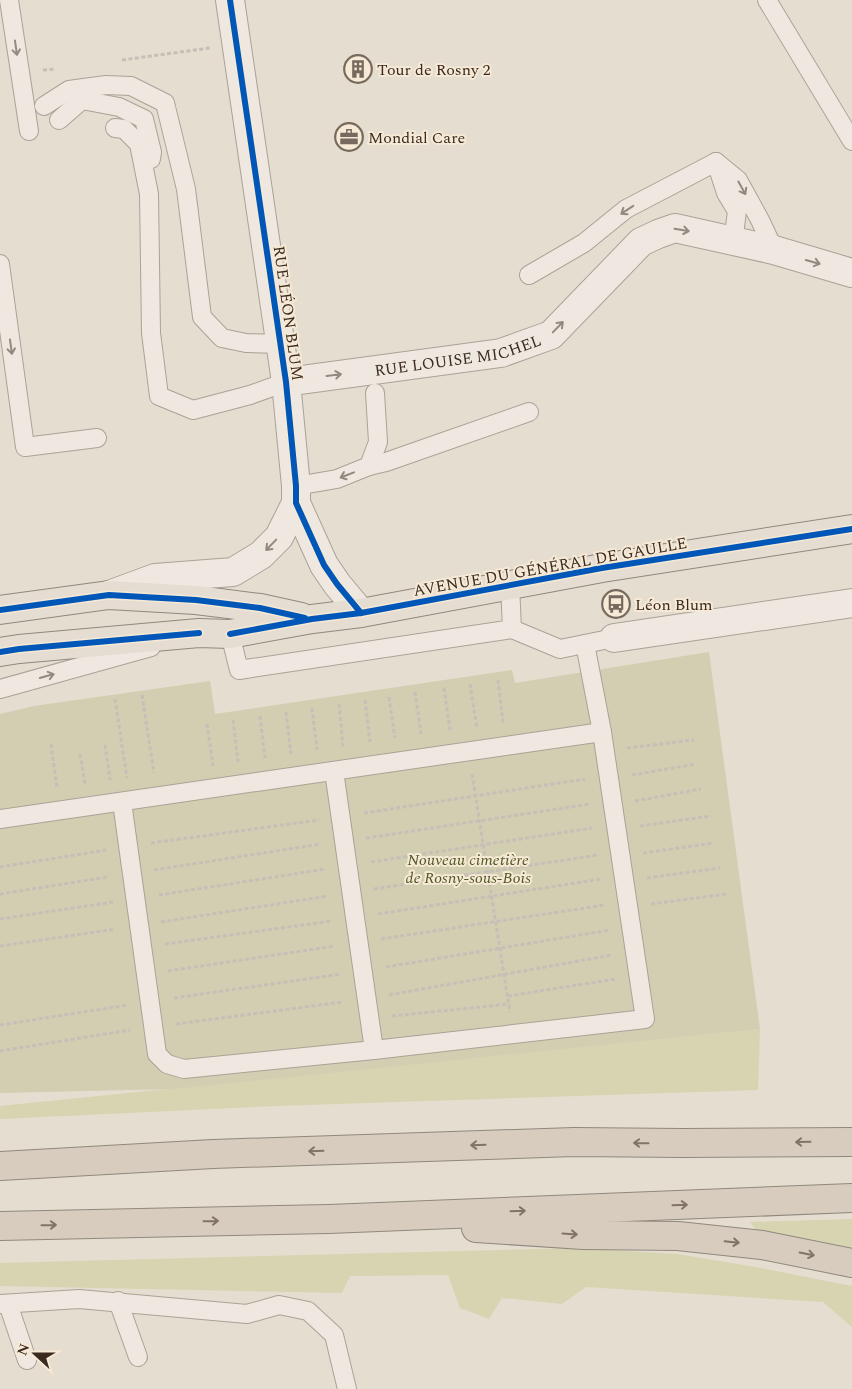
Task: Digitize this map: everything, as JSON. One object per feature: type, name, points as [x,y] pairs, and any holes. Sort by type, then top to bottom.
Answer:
[{"type":"highway","points":[[0,1166],[213,1154],[574,1142],[682,1144],[852,1142]]},
{"type":"highway","points":[[0,1226],[329,1219],[852,1198]]},
{"type":"highway","points":[[329,1219],[583,1235],[678,1236],[762,1246],[852,1263]]},
{"type":"main road","name":"AVENUE DU GÉNÉRAL DE GAULLE","points":[[0,652],[19,648],[199,633],[230,634],[312,619],[361,613],[602,568],[852,529]]},
{"type":"main road","name":"AVENUE DU GÉNÉRAL DE GAULLE","points":[[0,610],[109,595],[196,600],[260,608],[312,619]]},
{"type":"street","name":"RUE LÉON BLUM","points":[[230,0],[286,382],[296,495],[324,564],[337,584],[361,613]]},
{"type":"street","name":"RUE LOUISE MICHEL","points":[[286,382],[501,353],[551,335],[641,242],[675,228],[774,250],[852,273]]},
{"type":"street","points":[[109,595],[155,578],[233,572],[261,555],[278,537],[296,495]]},
{"type":"street","points":[[614,638],[852,603]]},
{"type":"lane","points":[[9,0],[29,132]]},
{"type":"lane","points":[[767,0],[852,141]]},
{"type":"lane","points":[[44,106],[69,90],[106,84],[130,86],[165,103],[186,189],[202,317],[222,338],[246,343],[280,344]]},
{"type":"lane","points":[[59,120],[82,100],[119,107],[144,119],[152,152],[149,194],[151,333],[159,396],[193,410],[250,395],[286,382]]},
{"type":"lane","points":[[114,128],[124,129],[139,144],[149,194]]},
{"type":"lane","points":[[716,162],[726,193],[737,211],[735,226],[729,239]]},
{"type":"lane","points":[[716,162],[738,180],[774,250]]},
{"type":"lane","points":[[529,274],[584,243],[626,209],[716,162]]},
{"type":"lane","points":[[0,264],[25,447],[97,438]]},
{"type":"lane","points":[[369,466],[378,442],[375,393]]},
{"type":"lane","points":[[296,495],[369,466],[386,462],[529,412]]},
{"type":"lane","points":[[510,586],[512,629]]},
{"type":"lane","points":[[230,634],[239,670],[512,629],[560,649],[614,638]]},
{"type":"lane","points":[[0,689],[199,633]]},
{"type":"lane","points":[[122,802],[157,1054],[166,1064],[184,1069],[514,1035],[645,1019],[602,732],[585,644]]},
{"type":"lane","points":[[0,819],[602,732]]},
{"type":"lane","points":[[333,771],[374,1050]]},
{"type":"lane","points":[[27,1360],[4,1304],[79,1299],[247,1314],[279,1305],[308,1311],[334,1335],[348,1389]]},
{"type":"lane","points":[[118,1302],[138,1357]]},
{"type":"path","points":[[116,61],[236,44]]},
{"type":"path","points":[[20,74],[58,68]]},
{"type":"path","points":[[498,680],[506,746]]},
{"type":"path","points":[[470,684],[468,752],[514,1035]]},
{"type":"path","points":[[444,688],[468,752]]},
{"type":"path","points":[[415,692],[424,758]]},
{"type":"path","points":[[142,695],[157,796]]},
{"type":"path","points":[[389,697],[398,762]]},
{"type":"path","points":[[116,699],[122,802]]},
{"type":"path","points":[[365,700],[372,766]]},
{"type":"path","points":[[333,771],[339,704]]},
{"type":"path","points":[[312,708],[333,771]]},
{"type":"path","points":[[286,712],[294,777]]},
{"type":"path","points":[[260,716],[268,781]]},
{"type":"path","points":[[233,720],[241,784]]},
{"type":"path","points":[[207,724],[216,788]]},
{"type":"path","points":[[605,751],[694,740]]},
{"type":"path","points":[[51,744],[60,811]]},
{"type":"path","points":[[105,745],[122,802]]},
{"type":"path","points":[[80,754],[88,806]]},
{"type":"path","points":[[0,867],[696,764]]},
{"type":"path","points":[[0,894],[701,789]]},
{"type":"path","points":[[0,919],[483,845],[711,816]]},
{"type":"path","points":[[0,946],[488,872],[714,843]]},
{"type":"path","points":[[142,947],[624,878],[720,868]]},
{"type":"path","points":[[146,974],[496,921],[726,894]]},
{"type":"path","points":[[0,1025],[362,971],[631,926]]},
{"type":"path","points":[[0,1051],[153,1027],[366,999],[635,951]]},
{"type":"path","points":[[508,996],[638,976]]},
{"type":"path","points":[[369,1019],[509,1004]]},
{"type":"shaded area","points":[[760,1029],[758,1090],[277,1106],[0,1119],[0,1106]]},
{"type":"shaded area","points":[[852,1219],[852,1251],[756,1230],[750,1222]]},
{"type":"shaded area","points":[[573,1248],[677,1254],[852,1286],[852,1327],[823,1302],[586,1287],[562,1304],[502,1298],[489,1319],[460,1308],[448,1275],[350,1276],[342,1293],[0,1286],[0,1263]]},
{"type":"green space","name":"Nouveau cimetière de Rosny-sous-Bois","points":[[709,652],[760,1029],[172,1089],[0,1093],[0,714],[34,706],[210,681],[215,714],[512,670],[515,683]]},
{"type":"cycle path","points":[[230,0],[286,382],[296,503],[324,565],[361,613]]},
{"type":"cycle path","points":[[230,634],[312,619],[361,613],[602,568],[852,529]]},
{"type":"cycle path","points":[[0,610],[109,595],[196,600],[260,608],[305,618]]},
{"type":"cycle path","points":[[0,652],[199,633]]},
{"type":"place","name":"Tour de Rosny 2","points":[[358,69]]},
{"type":"place","name":"Mondial Care","points":[[349,137]]},
{"type":"place","name":"Léon Blum","points":[[616,604]]}]
